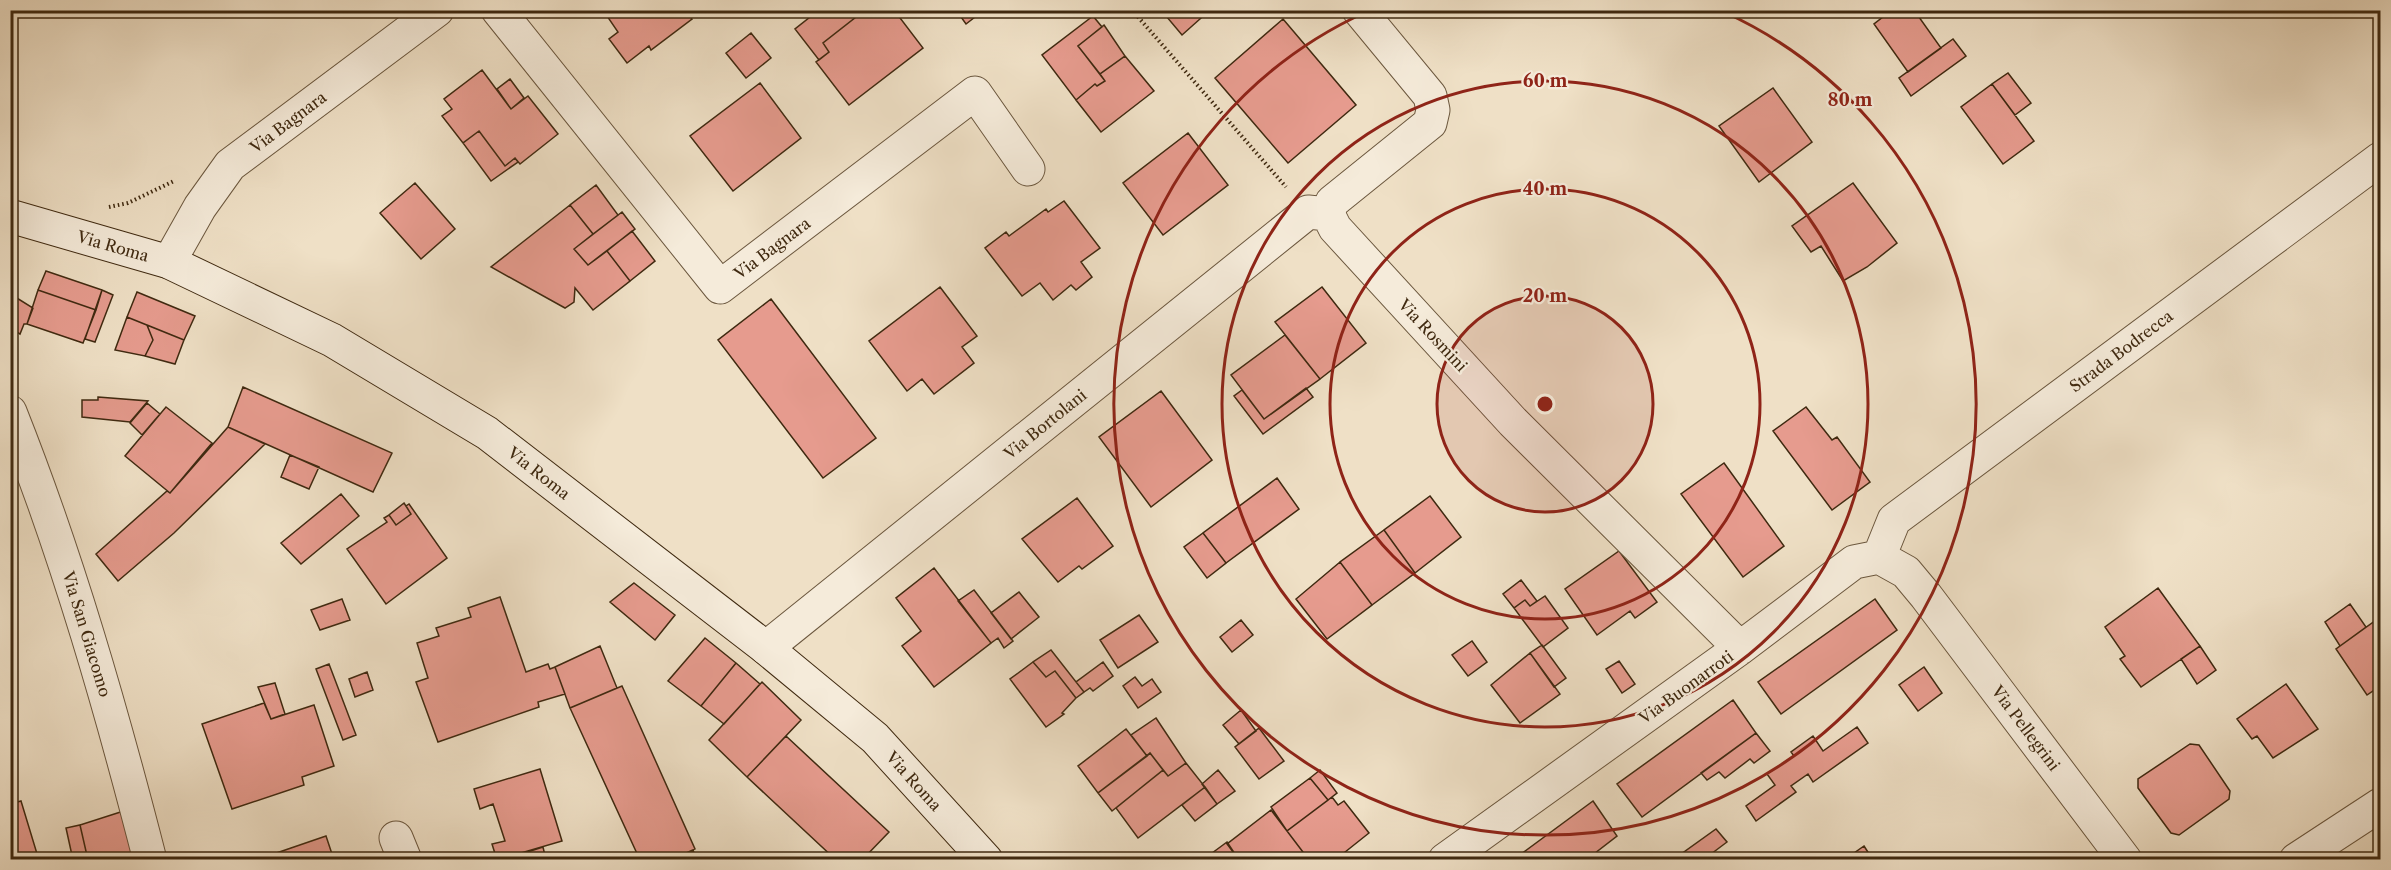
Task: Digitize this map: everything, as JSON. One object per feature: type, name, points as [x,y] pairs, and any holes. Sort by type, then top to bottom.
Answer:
[{"type":"street","name":"Via Bagnara","points":[[169,262],[200,207],[230,165],[437,10]]},
{"type":"street","name":"Via Bagnara","points":[[498,10],[720,287],[975,93],[1028,168]]},
{"type":"street","points":[[1318,213],[1430,123],[1433,110],[1430,96],[1359,10]]},
{"type":"street","name":"Strada Bodrecca","points":[[1879,557],[1894,520],[2380,159]]},
{"type":"street","name":"Via Bortolani","points":[[765,648],[1318,213]]},
{"type":"street","name":"Via Rosmini","points":[[1318,213],[1335,228],[1513,422],[1740,648]]},
{"type":"street","name":"Via Roma","points":[[10,216],[169,262],[332,339],[487,433],[765,648],[875,738],[986,860]]},
{"type":"street","name":"Via San Giacomo","points":[[13,425],[47,506],[112,711],[150,860]]},
{"type":"street","name":"Via Pellegrini","points":[[1879,557],[1906,572],[1926,596],[2126,860]]},
{"type":"street","name":"Via Buonarroti","points":[[1445,860],[1740,648],[1854,562],[1879,557]]},
{"type":"street","points":[[2296,860],[2380,805]]},
{"type":"path","points":[[1132,10],[1318,213]]},
{"type":"path","points":[[103,208],[128,203],[165,187],[180,176]]},
{"type":"building","points":[[615,10],[696,10],[689,15],[692,19],[651,50],[649,46],[627,63],[609,39],[618,32],[607,16]]},
{"type":"building","points":[[819,10],[865,10],[823,43],[829,52],[819,60],[795,29]]},
{"type":"building","points":[[865,10],[872,10],[875,15],[881,10],[894,10],[923,48],[849,105],[816,62],[829,52],[823,43]]},
{"type":"building","points":[[956,10],[984,10],[966,24]]},
{"type":"building","points":[[1161,10],[1210,10],[1182,35]]},
{"type":"building","points":[[1892,10],[1914,10],[1941,48],[1908,72],[1874,24]]},
{"type":"building","points":[[1093,16],[1102,27],[1078,46],[1105,81],[1097,86],[1095,84],[1076,100],[1042,55]]},
{"type":"building","points":[[1283,19],[1356,105],[1288,163],[1215,78]]},
{"type":"building","points":[[1104,25],[1125,56],[1100,74],[1078,46]]},
{"type":"building","points":[[751,33],[771,58],[746,78],[726,53]]},
{"type":"building","points":[[1953,39],[1966,56],[1911,96],[1899,78]]},
{"type":"building","points":[[1125,56],[1154,91],[1101,132],[1076,100],[1095,84],[1097,86],[1105,81],[1100,74]]},
{"type":"building","points":[[482,70],[511,109],[528,96],[558,134],[520,164],[515,158],[505,166],[479,131],[463,143],[442,116],[452,109],[444,99]]},
{"type":"building","points":[[2008,73],[2031,103],[2015,115],[1992,84]]},
{"type":"building","points":[[510,79],[524,98],[511,109],[497,89]]},
{"type":"building","points":[[760,83],[801,138],[733,191],[690,136]]},
{"type":"building","points":[[1992,84],[2034,141],[2003,164],[1961,107]]},
{"type":"building","points":[[1773,88],[1812,142],[1759,182],[1719,126]]},
{"type":"building","points":[[479,131],[505,166],[515,158],[518,162],[491,181],[463,143]]},
{"type":"building","points":[[1188,133],[1228,185],[1163,235],[1123,183]]},
{"type":"building","points":[[415,183],[455,229],[421,259],[380,213]]},
{"type":"building","points":[[1853,183],[1897,243],[1867,267],[1843,281],[1821,246],[1811,252],[1792,226]]},
{"type":"building","points":[[596,185],[618,215],[593,234],[570,205]]},
{"type":"building","points":[[1064,201],[1100,248],[1081,262],[1092,277],[1076,290],[1071,285],[1053,300],[1040,283],[1022,296],[985,248],[1006,232],[1009,236],[1046,209],[1048,212]]},
{"type":"building","points":[[570,205],[593,234],[574,249],[588,265],[607,251],[630,281],[593,310],[575,288],[574,302],[565,308],[491,267]]},
{"type":"building","points":[[622,212],[635,229],[588,265],[574,249]]},
{"type":"building","points":[[632,231],[655,261],[630,281],[607,251]]},
{"type":"building","points":[[46,271],[102,290],[96,310],[38,290]]},
{"type":"building","points":[[940,287],[977,336],[962,347],[974,363],[934,394],[922,379],[907,391],[869,341]]},
{"type":"building","points":[[1322,287],[1366,343],[1320,379],[1275,322]]},
{"type":"building","points":[[38,290],[96,310],[83,343],[27,324]]},
{"type":"building","points":[[102,290],[113,295],[95,342],[85,339]]},
{"type":"building","points":[[137,292],[195,316],[184,340],[127,317]]},
{"type":"building","points":[[12,295],[33,308],[20,334],[10,327]]},
{"type":"building","points":[[771,299],[876,438],[823,478],[718,340]]},
{"type":"building","points":[[127,317],[147,325],[153,340],[145,356],[115,350]]},
{"type":"building","points":[[147,325],[184,340],[175,364],[145,356],[153,340]]},
{"type":"building","points":[[1285,335],[1320,379],[1264,419],[1231,375]]},
{"type":"building","points":[[243,387],[392,453],[373,492],[228,427]]},
{"type":"building","points":[[1306,388],[1313,397],[1263,434],[1234,396],[1242,390],[1264,419]]},
{"type":"building","points":[[1161,391],[1212,460],[1151,507],[1099,437]]},
{"type":"building","points":[[98,397],[148,401],[130,422],[82,417],[82,400],[98,400]]},
{"type":"building","points":[[147,403],[160,414],[142,435],[130,423]]},
{"type":"building","points":[[166,407],[212,443],[170,493],[125,456]]},
{"type":"building","points":[[1806,407],[1832,440],[1837,437],[1870,482],[1832,510],[1773,431]]},
{"type":"building","points":[[228,427],[265,444],[174,533],[118,581],[96,554],[167,491],[170,493]]},
{"type":"building","points":[[290,455],[319,467],[309,489],[281,477]]},
{"type":"building","points":[[1724,463],[1784,546],[1743,577],[1681,494]]},
{"type":"building","points":[[1277,478],[1299,509],[1226,563],[1203,533]]},
{"type":"building","points":[[341,494],[359,516],[301,564],[281,543]]},
{"type":"building","points":[[1430,496],[1461,537],[1415,573],[1384,530]]},
{"type":"building","points":[[1077,498],[1113,546],[1082,569],[1079,566],[1058,582],[1022,539]]},
{"type":"building","points":[[404,503],[411,514],[396,525],[389,515]]},
{"type":"building","points":[[409,504],[447,558],[386,604],[347,549],[387,522],[384,518],[389,515],[396,525],[411,514],[406,506]]},
{"type":"building","points":[[1384,530],[1415,573],[1372,605],[1340,562]]},
{"type":"building","points":[[1203,533],[1226,563],[1207,578],[1184,547]]},
{"type":"building","points":[[1619,551],[1657,602],[1635,618],[1630,611],[1597,635],[1565,589]]},
{"type":"building","points":[[1340,562],[1372,605],[1327,639],[1296,599]]},
{"type":"building","points":[[934,568],[991,643],[934,687],[902,646],[921,631],[896,598]]},
{"type":"building","points":[[1521,580],[1537,601],[1530,606],[1525,600],[1514,608],[1503,594]]},
{"type":"building","points":[[634,583],[675,615],[655,640],[610,602]]},
{"type":"building","points":[[2158,588],[2200,646],[2141,687],[2120,659],[2125,656],[2105,627]]},
{"type":"building","points":[[974,590],[1013,641],[1004,648],[998,638],[991,643],[958,601]]},
{"type":"building","points":[[1019,592],[1039,617],[1011,639],[991,613]]},
{"type":"building","points":[[1545,596],[1568,628],[1543,647],[1514,608],[1525,600],[1530,606]]},
{"type":"building","points":[[500,597],[526,672],[548,664],[550,669],[555,667],[565,694],[538,702],[539,707],[438,742],[416,682],[428,678],[417,643],[439,636],[436,628],[471,617],[468,608]]},
{"type":"building","points":[[342,599],[350,620],[320,630],[311,610]]},
{"type":"building","points":[[1875,599],[1897,630],[1781,714],[1758,682]]},
{"type":"building","points":[[2350,604],[2366,627],[2340,646],[2325,622]]},
{"type":"building","points":[[1139,615],[1158,642],[1118,668],[1100,640]]},
{"type":"building","points":[[2379,618],[2380,686],[2367,695],[2336,649]]},
{"type":"building","points":[[1241,620],[1253,635],[1232,652],[1220,637]]},
{"type":"building","points":[[705,638],[736,663],[701,706],[668,681]]},
{"type":"building","points":[[1472,641],[1487,662],[1468,676],[1452,655]]},
{"type":"building","points":[[1542,645],[1566,678],[1554,687],[1530,653]]},
{"type":"building","points":[[600,646],[617,688],[570,708],[555,667]]},
{"type":"building","points":[[2200,646],[2216,670],[2197,684],[2181,659]]},
{"type":"building","points":[[1051,650],[1084,692],[1076,698],[1055,671],[1046,677],[1033,662]]},
{"type":"building","points":[[1530,653],[1560,694],[1520,723],[1491,685]]},
{"type":"building","points":[[1619,661],[1635,684],[1622,693],[1606,669]]},
{"type":"building","points":[[1033,662],[1046,677],[1055,671],[1076,698],[1062,713],[1064,714],[1046,727],[1010,679]]},
{"type":"building","points":[[1103,662],[1113,676],[1093,691],[1090,688],[1084,692],[1076,682]]},
{"type":"building","points":[[736,663],[760,684],[724,724],[701,706]]},
{"type":"building","points":[[329,664],[356,735],[343,740],[316,669]]},
{"type":"building","points":[[1924,667],[1942,693],[1918,711],[1899,685]]},
{"type":"building","points":[[367,672],[373,690],[355,697],[349,679]]},
{"type":"building","points":[[1135,677],[1142,686],[1152,679],[1161,692],[1138,708],[1123,686]]},
{"type":"building","points":[[762,682],[801,720],[747,777],[709,740]]},
{"type":"building","points":[[275,683],[285,714],[271,719],[258,687]]},
{"type":"building","points":[[2286,684],[2318,729],[2273,758],[2257,736],[2252,739],[2237,719]]},
{"type":"building","points":[[622,686],[695,849],[671,860],[640,860],[570,708]]},
{"type":"building","points":[[1733,700],[1756,733],[1642,817],[1617,784]]},
{"type":"building","points":[[264,703],[271,719],[314,705],[334,766],[302,777],[304,785],[232,809],[202,724]]},
{"type":"building","points":[[1241,710],[1256,731],[1239,744],[1223,725]]},
{"type":"building","points":[[1156,718],[1186,763],[1168,776],[1150,753],[1147,756],[1131,735]]},
{"type":"building","points":[[1857,727],[1868,743],[1813,782],[1808,774],[1791,786],[1796,792],[1756,821],[1746,806],[1775,785],[1767,774],[1794,756],[1791,752],[1813,736],[1823,751]]},
{"type":"building","points":[[1259,728],[1284,761],[1259,779],[1235,747]]},
{"type":"building","points":[[1126,729],[1147,756],[1098,793],[1078,766]]},
{"type":"building","points":[[1756,733],[1770,751],[1754,763],[1750,759],[1725,778],[1719,772],[1707,780],[1701,773]]},
{"type":"building","points":[[786,736],[889,832],[862,860],[836,860],[747,777]]},
{"type":"building","points":[[2190,744],[2199,745],[2230,791],[2229,799],[2179,835],[2171,833],[2138,788],[2138,779]]},
{"type":"building","points":[[1150,753],[1163,770],[1112,811],[1098,793]]},
{"type":"building","points":[[1186,763],[1205,787],[1138,838],[1116,808],[1163,770],[1168,776]]},
{"type":"building","points":[[540,769],[562,841],[497,860],[492,844],[505,841],[493,804],[480,809],[474,789]]},
{"type":"building","points":[[1218,770],[1235,791],[1217,804],[1202,784]]},
{"type":"building","points":[[1320,770],[1337,793],[1328,800],[1310,778]]},
{"type":"building","points":[[1310,778],[1328,800],[1287,831],[1271,807]]},
{"type":"building","points":[[1205,787],[1217,804],[1195,821],[1182,805]]},
{"type":"building","points":[[1332,797],[1338,805],[1344,801],[1369,833],[1335,860],[1309,860],[1287,831]]},
{"type":"building","points":[[21,801],[38,857],[10,860],[10,804]]},
{"type":"building","points":[[1593,801],[1617,836],[1586,860],[1513,860]]},
{"type":"building","points":[[133,808],[146,860],[88,860],[80,825]]},
{"type":"building","points":[[1271,810],[1309,860],[1239,860],[1227,844]]},
{"type":"building","points":[[80,825],[88,860],[73,860],[66,828]]},
{"type":"building","points":[[1716,829],[1727,842],[1703,860],[1679,860],[1677,857]]},
{"type":"building","points":[[326,836],[334,860],[256,860]]},
{"type":"building","points":[[1227,842],[1239,860],[1204,859]]},
{"type":"building","points":[[1864,846],[1873,860],[1844,860]]},
{"type":"building","points":[[543,847],[546,860],[502,860]]},
{"type":"building","points":[[693,850],[697,860],[671,860]]}]
